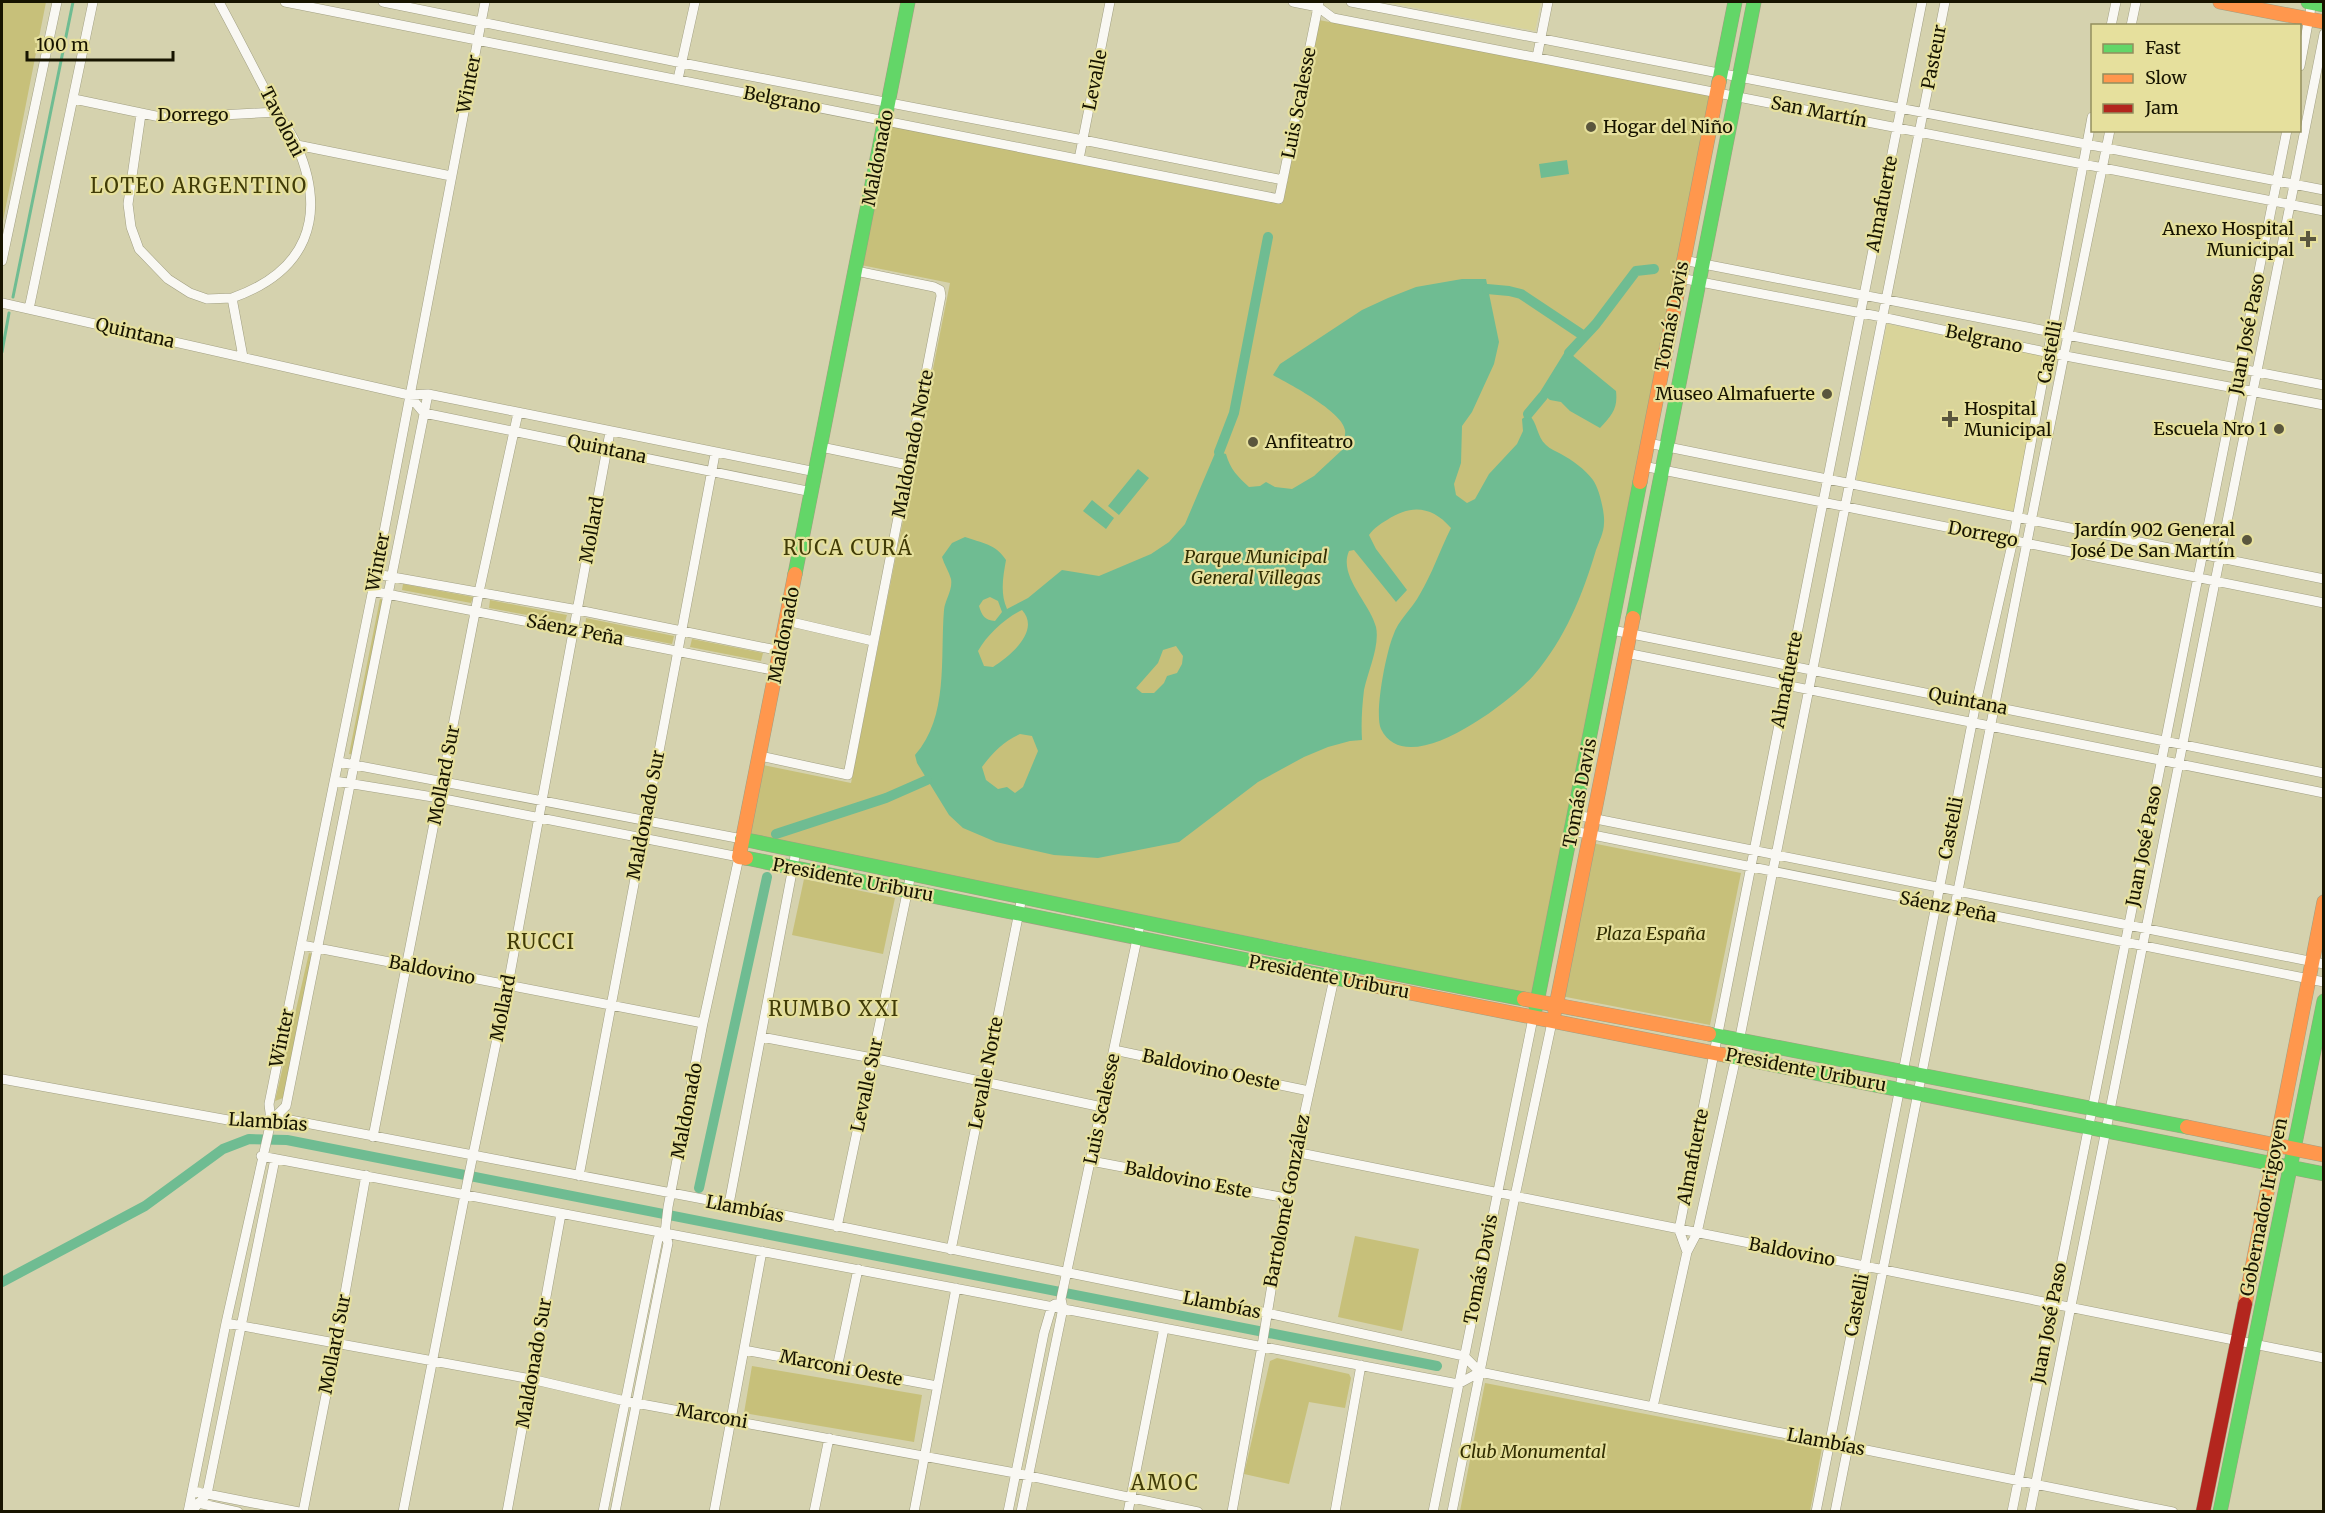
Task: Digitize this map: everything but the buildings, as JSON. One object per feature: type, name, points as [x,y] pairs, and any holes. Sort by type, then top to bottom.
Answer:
[{"type":"street","points":[[2,261],[57,2]]},
{"type":"street","points":[[29,309],[93,2]]},
{"type":"street","name":"Tavoloni","points":[[219,2],[297,145],[310,189],[312,211],[307,231],[297,252],[286,266],[269,281],[232,298]]},
{"type":"street","name":"Belgrano","points":[[285,2],[1280,199]]},
{"type":"street","name":"Belgrano","points":[[383,2],[682,63],[1283,180]]},
{"type":"street","name":"Winter","points":[[190,1508],[226,1323],[270,1126],[269,1104],[376,574],[485,2]]},
{"type":"street","points":[[678,79],[694,2]]},
{"type":"street","name":"Maldonado","points":[[615,1512],[668,1243],[665,1228],[668,1207],[703,1023],[760,756],[908,2]]},
{"type":"street","name":"Levalle","points":[[1079,159],[1110,2]]},
{"type":"street","name":"San Martín","points":[[1293,2],[1319,4],[1333,18],[2324,211]]},
{"type":"street","points":[[1319,4],[1330,2]]},
{"type":"street","name":"San Martín","points":[[1350,2],[2324,190]]},
{"type":"street","points":[[1537,57],[1548,2]]},
{"type":"street","name":"Tomás Davis","points":[[1433,1512],[1573,831],[1719,73],[1735,2]]},
{"type":"street","name":"Tomás Davis","points":[[1452,1512],[1515,1196],[1591,835],[1737,76],[1754,2]]},
{"type":"street","name":"Pasteur","points":[[1901,108],[1922,2]]},
{"type":"street","name":"Pasteur","points":[[1922,112],[1945,2]]},
{"type":"street","points":[[2111,24],[2115,2]]},
{"type":"street","points":[[2132,24],[2136,2]]},
{"type":"street","points":[[2220,2],[2324,22]]},
{"type":"street","points":[[2301,61],[2311,2],[2324,4]]},
{"type":"street","name":"Luis Scalesse","points":[[1280,199],[1319,4]]},
{"type":"street","name":"Juan José Paso","points":[[2030,1512],[2324,34]]},
{"type":"street","name":"Dorrego","points":[[74,99],[165,118],[277,112]]},
{"type":"street","name":"Almafuerte","points":[[1687,1252],[1679,1230],[1901,108]]},
{"type":"street","name":"Almafuerte","points":[[1653,1407],[1687,1252],[1697,1233],[1736,1057],[1922,112]]},
{"type":"street","points":[[141,114],[128,204],[131,227],[139,249],[168,279],[190,293],[207,298],[232,298],[243,357]]},
{"type":"street","name":"Castelli","points":[[1816,1512],[1972,722],[2018,518],[2054,333],[2091,122]]},
{"type":"street","name":"Castelli","points":[[1835,1512],[2110,132]]},
{"type":"street","name":"Juan José Paso","points":[[2012,1512],[2287,132]]},
{"type":"street","points":[[297,145],[451,176]]},
{"type":"street","name":"Belgrano","points":[[1683,260],[2324,384]]},
{"type":"street","name":"Maldonado Norte","points":[[760,756],[848,775],[940,306],[940,290],[934,287],[856,271]]},
{"type":"street","name":"Belgrano","points":[[1680,278],[1882,316],[2050,353],[2324,405]]},
{"type":"street","name":"Quintana","points":[[2,303],[409,396],[428,394],[715,454],[816,472]]},
{"type":"street","name":"Winter","points":[[270,1126],[286,1106],[428,394]]},
{"type":"street","points":[[409,396],[424,413]]},
{"type":"street","name":"Quintana","points":[[424,413],[812,492]]},
{"type":"street","name":"Mollard Sur","points":[[373,1137],[479,592],[518,413]]},
{"type":"street","name":"Mollard","points":[[403,1512],[431,1361],[508,985],[610,432]]},
{"type":"street","name":"Dorrego","points":[[1648,443],[2324,579]]},
{"type":"street","points":[[821,447],[908,465]]},
{"type":"street","name":"Maldonado Sur","points":[[579,1176],[715,454]]},
{"type":"street","name":"Dorrego","points":[[1643,466],[2324,603]]},
{"type":"street","name":"Sáenz Peña","points":[[376,574],[578,610],[781,651]]},
{"type":"street","name":"Sáenz Peña","points":[[372,591],[777,671]]},
{"type":"street","points":[[787,621],[873,641]]},
{"type":"street","name":"Quintana","points":[[1612,630],[2324,773]]},
{"type":"street","name":"Quintana","points":[[1626,653],[2324,793]]},
{"type":"street","name":"Presidente Uriburu","points":[[339,762],[645,819],[1141,920],[1338,963],[2110,1111],[2324,1155]]},
{"type":"street","name":"Presidente Uriburu","points":[[335,781],[440,798],[642,837],[1552,1022],[1900,1088],[2324,1174]]},
{"type":"street","name":"Sáenz Peña","points":[[1576,815],[2318,963]]},
{"type":"street","name":"Sáenz Peña","points":[[1573,831],[2324,982]]},
{"type":"street","points":[[729,1204],[796,851]]},
{"type":"street","name":"Levalle Sur","points":[[837,1227],[911,873]]},
{"type":"street","name":"Levalle Norte","points":[[951,1250],[1022,897]]},
{"type":"street","name":"Gobernador Irigoyen","points":[[2203,1512],[2309,979],[2318,963],[2324,902]]},
{"type":"street","name":"Luis Scalesse","points":[[1021,1512],[1065,1285],[1141,920]]},
{"type":"street","name":"Baldovino","points":[[302,945],[703,1023]]},
{"type":"street","name":"Bartolomé González","points":[[1232,1512],[1286,1198],[1338,963]]},
{"type":"street","name":"Gobernador Irigoyen","points":[[2220,1512],[2324,1001]]},
{"type":"street","points":[[761,1037],[1102,1107]]},
{"type":"street","name":"Baldovino Oeste","points":[[1114,1050],[1309,1091]]},
{"type":"street","name":"Llambías","points":[[2,1079],[270,1126],[290,1120],[671,1195],[729,1204],[1068,1274],[1266,1318],[1464,1356]]},
{"type":"street","name":"Baldovino","points":[[1296,1152],[2324,1358]]},
{"type":"street","name":"Llambías","points":[[262,1156],[561,1214],[665,1228],[762,1251],[1052,1306]]},
{"type":"street","points":[[190,1508],[200,1504],[207,1494],[275,1159]]},
{"type":"street","name":"Baldovino Este","points":[[1091,1161],[1286,1198]]},
{"type":"street","name":"Mollard Sur","points":[[301,1512],[336,1344],[366,1176]]},
{"type":"street","name":"Maldonado Sur","points":[[507,1512],[561,1214]]},
{"type":"street","name":"Maldonado","points":[[603,1512],[658,1239],[665,1228]]},
{"type":"street","points":[[714,1512],[762,1251]]},
{"type":"street","points":[[837,1368],[858,1269]]},
{"type":"street","points":[[914,1512],[956,1288]]},
{"type":"street","points":[[1008,1512],[1044,1333],[1052,1306],[1062,1304]]},
{"type":"street","name":"Llambías","points":[[1062,1304],[1164,1328],[1263,1341],[1361,1365],[1458,1384]]},
{"type":"street","name":"Marconi","points":[[226,1323],[531,1379],[636,1403],[1015,1473],[1198,1512]]},
{"type":"street","points":[[1128,1512],[1164,1328]]},
{"type":"street","name":"Marconi Oeste","points":[[744,1350],[937,1386]]},
{"type":"street","points":[[1458,1384],[1480,1372],[1464,1356]]},
{"type":"street","points":[[1335,1512],[1361,1365]]},
{"type":"street","name":"Llambías","points":[[1480,1372],[2173,1512]]},
{"type":"street","points":[[814,1512],[829,1438]]},
{"type":"street","points":[[192,1491],[301,1512]]},
{"type":"street","points":[[200,1504],[238,1512]]},
{"type":"shaded area","points":[[1385,2],[1541,2],[1535,31]]},
{"type":"shaded area","points":[[1567,160],[1569,174],[1541,178],[1539,164]]},
{"type":"shaded area","points":[[1462,279],[1486,279],[1499,342],[1494,364],[1472,412],[1462,426],[1461,463],[1454,484],[1456,495],[1467,503],[1475,499],[1489,474],[1517,444],[1523,431],[1522,419],[1528,414],[1534,421],[1540,437],[1549,448],[1570,459],[1586,472],[1593,480],[1599,494],[1604,513],[1604,526],[1585,583],[1564,631],[1534,675],[1482,718],[1459,732],[1435,742],[1413,747],[1394,743],[1381,729],[1380,697],[1384,669],[1393,636],[1424,586],[1451,528],[1429,512],[1404,511],[1382,523],[1369,535],[1376,549],[1407,590],[1396,602],[1354,550],[1349,551],[1347,560],[1351,580],[1373,618],[1377,634],[1364,690],[1362,740],[1328,747],[1258,782],[1179,842],[1098,858],[1054,855],[996,842],[963,828],[949,815],[917,763],[915,755],[926,740],[938,705],[944,610],[951,583],[942,557],[952,543],[965,537],[998,550],[1006,560],[1003,591],[1007,609],[1028,598],[1062,570],[1099,576],[1151,554],[1169,542],[1185,524],[1216,451],[1226,454],[1235,472],[1249,487],[1260,486],[1266,482],[1275,487],[1292,489],[1314,476],[1342,450],[1345,430],[1342,423],[1325,407],[1273,375],[1280,364],[1362,310],[1416,287]],"holes":[[[990,597],[998,601],[1002,612],[995,621],[983,615],[979,606],[983,600]],[[1022,610],[1027,618],[1026,634],[1015,650],[993,667],[984,666],[978,651],[986,639],[1009,618]],[[1176,646],[1183,656],[1182,664],[1177,673],[1167,676],[1164,683],[1154,693],[1142,693],[1136,688],[1158,663],[1163,650]],[[1020,734],[1032,736],[1038,751],[1023,787],[1015,793],[1007,787],[998,789],[986,780],[982,767],[1008,740]]]},
{"type":"shaded area","name":"Hospital Municipal","points":[[1887,324],[2045,355],[2014,512],[1856,482]]},
{"type":"shaded area","points":[[1566,350],[1616,391],[1613,411],[1600,428],[1570,411],[1561,402],[1550,400],[1540,392]]},
{"type":"shaded area","points":[[1138,469],[1149,478],[1119,515],[1108,506]]},
{"type":"shaded area","points":[[1092,500],[1114,518],[1106,529],[1083,511]]},
{"type":"green space","points":[[2,2],[46,2],[2,226]]},
{"type":"green space","name":"Parque Municipal General Villegas","points":[[1319,20],[1710,95],[1534,995],[750,834],[763,765],[851,783],[950,283],[861,265],[889,125],[1282,204]]},
{"type":"green space","points":[[403,584],[473,597],[471,603],[402,590]]},
{"type":"green space","points":[[380,599],[387,600],[356,755],[349,754]]},
{"type":"green space","points":[[490,600],[567,615],[565,622],[489,608]]},
{"type":"green space","points":[[586,618],[674,636],[672,644],[585,627]]},
{"type":"green space","points":[[692,639],[763,653],[761,661],[690,647]]},
{"type":"green space","name":"Plaza España","points":[[1592,843],[1741,873],[1710,1025],[1561,996]]},
{"type":"green space","points":[[804,879],[895,898],[883,954],[792,935]]},
{"type":"green space","points":[[309,953],[316,955],[283,1098],[275,1101]]},
{"type":"green space","points":[[1355,1236],[1419,1249],[1402,1331],[1338,1317]]},
{"type":"green space","points":[[1277,1358],[1349,1374],[1351,1378],[1345,1408],[1309,1402],[1289,1484],[1244,1474],[1270,1361]]},
{"type":"green space","points":[[752,1366],[922,1395],[914,1442],[744,1413]]},
{"type":"green space","name":"Club Monumental","points":[[1485,1383],[1822,1448],[1810,1511],[1460,1511]]},
{"type":"waterway","points":[[13,297],[73,2]]},
{"type":"waterway","points":[[1219,452],[1234,413],[1268,237]]},
{"type":"waterway","points":[[1569,353],[1596,324],[1636,271],[1654,269]]},
{"type":"waterway","points":[[1487,289],[1521,294],[1584,336]]},
{"type":"waterway","points":[[2,352],[9,313]]},
{"type":"waterway","points":[[1528,414],[1543,396]]},
{"type":"waterway","points":[[776,834],[886,798],[927,780]]},
{"type":"waterway","points":[[699,1188],[767,877]]},
{"type":"waterway","points":[[2,1282],[145,1206],[223,1149],[249,1139],[287,1140],[1437,1366]]},
{"type":"traffic: fast","points":[[795,574],[908,2]]},
{"type":"traffic: fast","points":[[1719,82],[1735,2]]},
{"type":"traffic: fast","points":[[1633,618],[1754,2]]},
{"type":"traffic: fast","points":[[2308,2],[2324,5]]},
{"type":"traffic: fast","points":[[1536,1007],[1640,482]]},
{"type":"traffic: fast","points":[[742,839],[1524,999]]},
{"type":"traffic: fast","points":[[746,858],[1355,982]]},
{"type":"traffic: fast","points":[[2220,1512],[2324,1001]]},
{"type":"traffic: fast","points":[[1709,1034],[2187,1127]]},
{"type":"traffic: fast","points":[[1724,1055],[2324,1174]]},
{"type":"traffic: slow","points":[[2220,2],[2324,22]]},
{"type":"traffic: slow","points":[[1640,482],[1719,82]]},
{"type":"traffic: slow","points":[[746,858],[739,857],[795,574]]},
{"type":"traffic: slow","points":[[1555,1011],[1633,618]]},
{"type":"traffic: slow","points":[[2245,1304],[2324,902]]},
{"type":"traffic: slow","points":[[1355,982],[1724,1055]]},
{"type":"traffic: slow","points":[[1524,999],[1709,1034]]},
{"type":"traffic: slow","points":[[2187,1127],[2324,1155]]},
{"type":"traffic: jam","points":[[2203,1512],[2245,1304]]},
{"type":"place","name":"Hogar del Niño","points":[[1591,127]]},
{"type":"place","name":"Anexo Hospital Municipal","points":[[2308,239]]},
{"type":"place","name":"Museo Almafuerte","points":[[1827,394]]},
{"type":"place","name":"Hospital Municipal","points":[[1950,419]]},
{"type":"place","name":"Escuela Nro 1","points":[[2279,429]]},
{"type":"place","name":"Anfiteatro","points":[[1253,442]]},
{"type":"place","name":"Jardín 902 General José De San Martín","points":[[2247,540]]},
{"type":"district","name":"LOTEO ARGENTINO","points":[[199,186]]},
{"type":"district","name":"RUCA CURÁ","points":[[848,548]]},
{"type":"district","name":"RUCCI","points":[[541,942]]},
{"type":"district","name":"RUMBO XXI","points":[[834,1009]]},
{"type":"district","name":"AMOC","points":[[1165,1483]]}]
